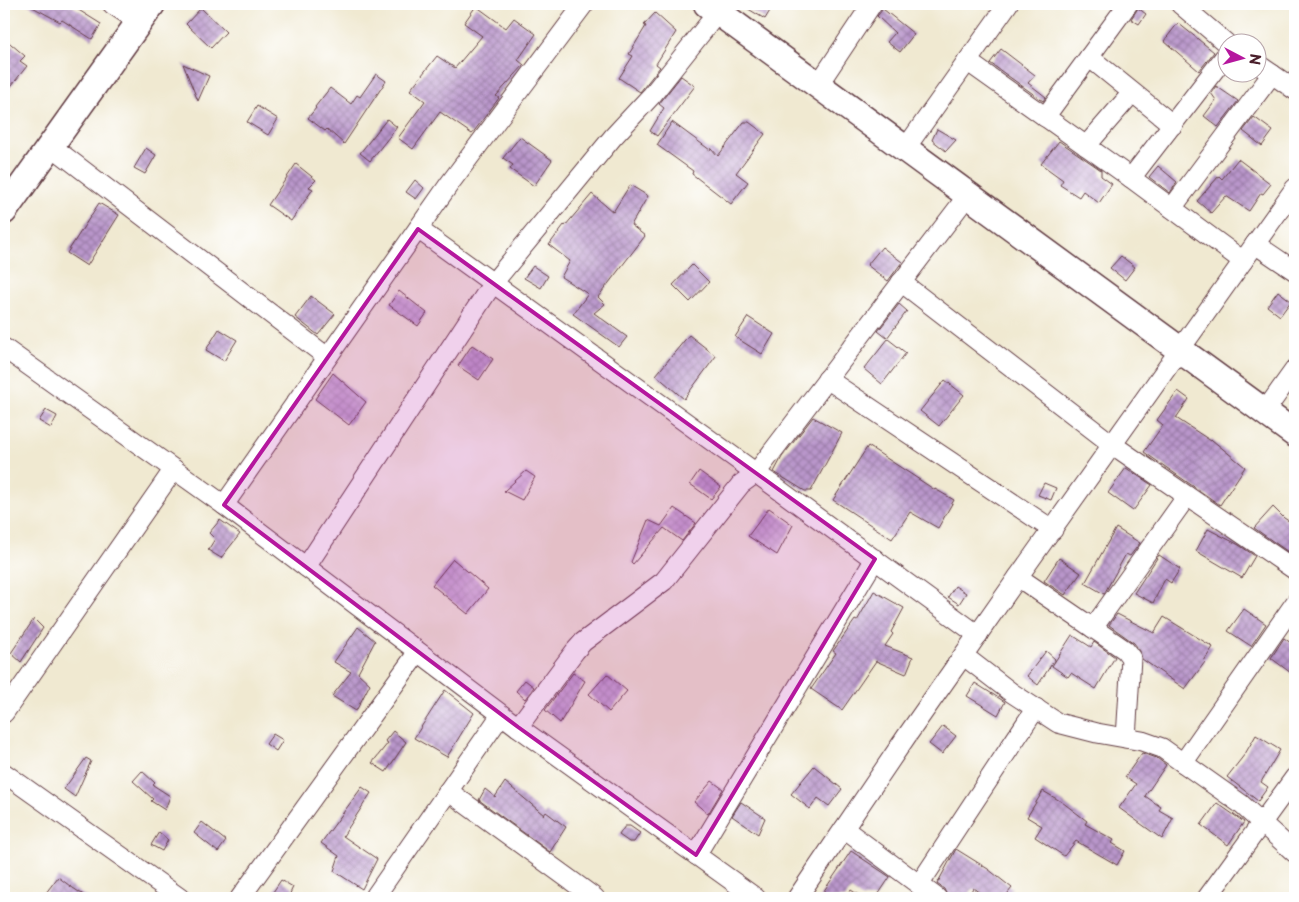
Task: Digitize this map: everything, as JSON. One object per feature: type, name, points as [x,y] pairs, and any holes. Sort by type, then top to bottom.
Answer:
[{"type":"street","points":[[7,200],[50,145],[145,13],[112,4]]},
{"type":"street","points":[[224,505],[418,229],[584,4]]},
{"type":"street","points":[[818,85],[872,4]]},
{"type":"street","points":[[906,149],[1008,4]]},
{"type":"street","points":[[1045,117],[1128,4]]},
{"type":"street","points":[[1180,4],[1216,35]]},
{"type":"street","points":[[306,567],[493,283],[613,137],[652,95],[712,8],[1295,434]]},
{"type":"street","points":[[1088,57],[1173,125]]},
{"type":"street","points":[[967,61],[1131,178],[1243,262]]},
{"type":"street","points":[[1131,178],[1216,68]]},
{"type":"street","points":[[1266,70],[1295,90]]},
{"type":"street","points":[[1172,208],[1272,74]]},
{"type":"street","points":[[1086,146],[1132,93]]},
{"type":"street","points":[[50,145],[327,357]]},
{"type":"street","points":[[797,898],[1018,577],[1295,188]]},
{"type":"street","points":[[518,727],[583,642],[664,582],[741,484],[756,473],[968,195]]},
{"type":"street","points":[[418,229],[978,635]]},
{"type":"street","points":[[1256,244],[1295,271]]},
{"type":"street","points":[[901,282],[1113,445],[1295,570]]},
{"type":"street","points":[[4,348],[224,505],[501,715],[756,898]]},
{"type":"street","points":[[1265,411],[1295,369]]},
{"type":"street","points":[[827,379],[1052,530]]},
{"type":"street","points":[[4,713],[174,469]]},
{"type":"street","points":[[1093,628],[1187,496]]},
{"type":"street","points":[[696,855],[875,559]]},
{"type":"street","points":[[1018,577],[1124,650],[1131,658],[1126,738]]},
{"type":"street","points":[[1183,763],[1295,603]]},
{"type":"street","points":[[240,898],[418,652]]},
{"type":"street","points":[[964,656],[1058,723],[1097,733],[1142,741],[1162,748],[1241,804],[1295,853]]},
{"type":"street","points":[[919,885],[1036,708]]},
{"type":"street","points":[[374,898],[501,715]]},
{"type":"street","points":[[4,773],[180,898]]},
{"type":"street","points":[[1207,898],[1295,777]]},
{"type":"street","points":[[448,792],[594,898]]},
{"type":"street","points":[[844,829],[936,898]]},
{"type":"highlighted area","points":[[418,229],[875,559],[696,855],[518,727],[224,505]]},
{"type":"building","points":[[27,4],[69,4],[101,24],[92,39],[62,20],[60,22]]},
{"type":"building","points":[[740,4],[774,4],[765,19]]},
{"type":"building","points":[[476,6],[506,28],[514,18],[536,34],[518,60],[524,65],[496,96],[499,98],[472,134],[440,112],[413,149],[398,138],[425,101],[410,90],[437,56],[455,68],[482,36],[464,23]]},
{"type":"building","points":[[201,8],[226,32],[211,48],[186,24]]},
{"type":"building","points":[[1138,8],[1146,14],[1139,24],[1131,19]]},
{"type":"building","points":[[883,9],[914,34],[900,52],[887,42],[895,33],[877,16]]},
{"type":"building","points":[[655,13],[676,32],[656,64],[660,67],[640,92],[619,78],[633,56],[629,54],[646,26],[644,25]]},
{"type":"building","points":[[1178,23],[1214,52],[1199,71],[1164,41]]},
{"type":"building","points":[[4,38],[25,56],[20,61],[27,66],[4,95]]},
{"type":"building","points":[[1001,49],[1035,75],[1028,83],[1046,97],[1043,101],[990,63]]},
{"type":"building","points":[[183,64],[209,76],[198,101]]},
{"type":"building","points":[[376,74],[386,81],[344,144],[327,129],[325,131],[308,118],[330,88],[351,104],[357,95],[360,97]]},
{"type":"building","points":[[681,76],[695,86],[657,136],[650,131],[664,108],[659,104]]},
{"type":"building","points":[[1216,86],[1238,101],[1218,127],[1204,116],[1216,100],[1211,93]]},
{"type":"building","points":[[257,106],[278,119],[268,135],[247,122]]},
{"type":"building","points":[[1254,117],[1273,131],[1262,146],[1243,131]]},
{"type":"building","points":[[387,119],[397,127],[370,161],[360,153]]},
{"type":"building","points":[[672,122],[710,150],[711,148],[718,156],[744,122],[749,122],[765,134],[736,173],[748,182],[731,204],[692,174],[693,171],[657,145]]},
{"type":"building","points":[[937,129],[956,140],[946,151],[932,140]]},
{"type":"building","points":[[520,137],[552,160],[534,186],[510,169],[513,165],[503,158]]},
{"type":"building","points":[[1059,141],[1101,170],[1101,176],[1112,184],[1099,203],[1083,191],[1079,197],[1060,185],[1063,180],[1041,164]]},
{"type":"building","points":[[146,148],[156,155],[145,174],[134,168]]},
{"type":"building","points":[[1238,159],[1271,184],[1263,194],[1261,193],[1249,211],[1226,196],[1211,213],[1197,201],[1219,176],[1222,179]]},
{"type":"building","points":[[296,164],[316,180],[309,187],[313,189],[291,221],[268,205]]},
{"type":"building","points":[[1158,166],[1177,182],[1170,193],[1149,177]]},
{"type":"building","points":[[415,180],[424,188],[416,199],[406,192]]},
{"type":"building","points":[[630,185],[648,196],[631,225],[645,236],[598,297],[605,304],[594,313],[627,337],[619,347],[573,314],[588,294],[561,277],[570,261],[549,245],[592,194],[613,212]]},
{"type":"building","points":[[99,203],[119,215],[87,266],[67,253]]},
{"type":"building","points":[[882,247],[902,262],[888,281],[867,265]]},
{"type":"building","points":[[1121,256],[1135,267],[1125,280],[1110,268]]},
{"type":"building","points":[[692,265],[709,282],[690,302],[673,285]]},
{"type":"building","points":[[533,266],[548,276],[541,288],[524,278]]},
{"type":"building","points":[[399,291],[427,313],[418,326],[389,305]]},
{"type":"building","points":[[1278,291],[1291,301],[1280,316],[1267,306]]},
{"type":"building","points":[[311,296],[335,314],[318,335],[295,317]]},
{"type":"building","points":[[899,304],[907,311],[887,338],[878,331]]},
{"type":"building","points":[[748,317],[774,334],[762,354],[735,337]]},
{"type":"building","points":[[219,329],[237,340],[224,361],[206,350]]},
{"type":"building","points":[[689,335],[716,356],[684,399],[656,375]]},
{"type":"building","points":[[888,339],[906,353],[882,384],[864,369]]},
{"type":"building","points":[[472,345],[493,359],[479,380],[458,366]]},
{"type":"building","points":[[333,373],[366,402],[349,425],[315,399]]},
{"type":"building","points":[[945,380],[964,395],[939,426],[920,411]]},
{"type":"building","points":[[1178,391],[1189,399],[1176,418],[1212,440],[1245,467],[1220,505],[1144,452],[1163,425],[1157,420]]},
{"type":"building","points":[[46,410],[57,416],[51,428],[39,421]]},
{"type":"building","points":[[813,417],[842,433],[811,491],[805,491],[774,472],[782,457]]},
{"type":"building","points":[[868,446],[935,490],[954,500],[938,528],[910,512],[892,539],[833,500]]},
{"type":"building","points":[[1126,468],[1152,485],[1133,511],[1108,493]]},
{"type":"building","points":[[526,471],[535,477],[522,500],[504,491]]},
{"type":"building","points":[[699,471],[721,487],[711,499],[690,484]]},
{"type":"building","points":[[1044,483],[1056,488],[1051,500],[1038,495]]},
{"type":"building","points":[[1273,507],[1284,518],[1295,525],[1295,547],[1291,554],[1254,528]]},
{"type":"building","points":[[674,508],[696,523],[682,541],[664,528],[633,564],[631,562],[648,520],[661,526]]},
{"type":"building","points":[[769,508],[793,525],[777,555],[748,536]]},
{"type":"building","points":[[220,520],[240,534],[221,558],[208,550],[215,539],[209,533]]},
{"type":"building","points":[[1116,528],[1140,543],[1130,556],[1126,554],[1104,594],[1085,583]]},
{"type":"building","points":[[1208,529],[1239,545],[1255,556],[1242,578],[1196,551]]},
{"type":"building","points":[[1159,555],[1180,569],[1171,583],[1165,579],[1153,603],[1134,593]]},
{"type":"building","points":[[1059,558],[1081,573],[1065,595],[1044,581]]},
{"type":"building","points":[[453,559],[488,589],[468,614],[432,585]]},
{"type":"building","points":[[955,586],[966,593],[959,604],[948,597]]},
{"type":"building","points":[[874,591],[904,608],[891,632],[893,634],[885,646],[913,657],[906,674],[876,661],[842,710],[811,689],[836,653],[833,651],[855,620],[857,621]]},
{"type":"building","points":[[1244,609],[1266,624],[1251,646],[1228,631]]},
{"type":"building","points":[[1117,614],[1154,633],[1164,617],[1213,647],[1205,662],[1185,689],[1142,659],[1140,651],[1134,643],[1109,625]]},
{"type":"building","points":[[34,619],[43,628],[21,662],[11,653]]},
{"type":"building","points":[[358,627],[375,641],[358,673],[370,684],[356,711],[332,696],[351,672],[334,662]]},
{"type":"building","points":[[1072,635],[1091,647],[1094,642],[1115,657],[1096,689],[1071,673],[1068,677],[1052,666]]},
{"type":"building","points":[[1284,638],[1295,646],[1295,676],[1271,658]]},
{"type":"building","points":[[1046,651],[1055,659],[1038,685],[1027,676]]},
{"type":"building","points":[[573,673],[585,681],[560,723],[545,710]]},
{"type":"building","points":[[607,674],[627,691],[609,712],[589,694]]},
{"type":"building","points":[[525,680],[534,687],[525,699],[516,691]]},
{"type":"building","points":[[975,683],[1005,702],[998,715],[967,696]]},
{"type":"building","points":[[445,690],[474,713],[447,757],[414,738]]},
{"type":"building","points":[[943,726],[956,736],[942,754],[929,744]]},
{"type":"building","points":[[393,731],[406,742],[386,772],[372,763],[388,743],[385,741]]},
{"type":"building","points":[[273,734],[283,740],[276,751],[266,744]]},
{"type":"building","points":[[1256,735],[1280,750],[1261,782],[1268,787],[1258,801],[1227,777],[1245,754]]},
{"type":"building","points":[[1142,753],[1157,758],[1166,765],[1145,796],[1161,807],[1159,810],[1173,818],[1162,839],[1119,808],[1136,784],[1125,777]]},
{"type":"building","points":[[86,758],[91,761],[75,797],[64,789]]},
{"type":"building","points":[[814,766],[842,789],[829,806],[818,798],[810,809],[791,794]]},
{"type":"building","points":[[142,771],[155,783],[153,785],[170,796],[165,810],[151,801],[153,799],[133,781]]},
{"type":"building","points":[[712,781],[723,789],[708,814],[694,802]]},
{"type":"building","points":[[505,782],[544,815],[546,812],[566,827],[550,852],[479,800],[485,789],[495,797]]},
{"type":"building","points":[[362,787],[371,793],[343,836],[377,859],[362,889],[334,871],[339,856],[321,843]]},
{"type":"building","points":[[1043,791],[1062,802],[1087,821],[1085,824],[1114,840],[1112,843],[1125,851],[1117,865],[1076,841],[1064,856],[1035,837],[1042,826],[1027,817]]},
{"type":"building","points":[[741,802],[765,818],[758,834],[732,816]]},
{"type":"building","points":[[1217,803],[1244,822],[1228,845],[1201,825]]},
{"type":"building","points":[[202,822],[226,841],[218,852],[194,833]]},
{"type":"building","points":[[625,826],[630,826],[640,833],[634,842],[629,842],[619,835]]},
{"type":"building","points":[[159,832],[168,840],[162,851],[151,845]]},
{"type":"building","points":[[956,849],[988,869],[1012,888],[1004,898],[987,898],[973,888],[967,898],[948,898],[944,889],[937,884]]},
{"type":"building","points":[[851,851],[890,877],[876,898],[863,898],[851,890],[845,898],[819,898]]},
{"type":"building","points":[[58,877],[70,886],[88,898],[42,898]]},
{"type":"building","points":[[281,880],[293,887],[288,898],[269,898]]}]
